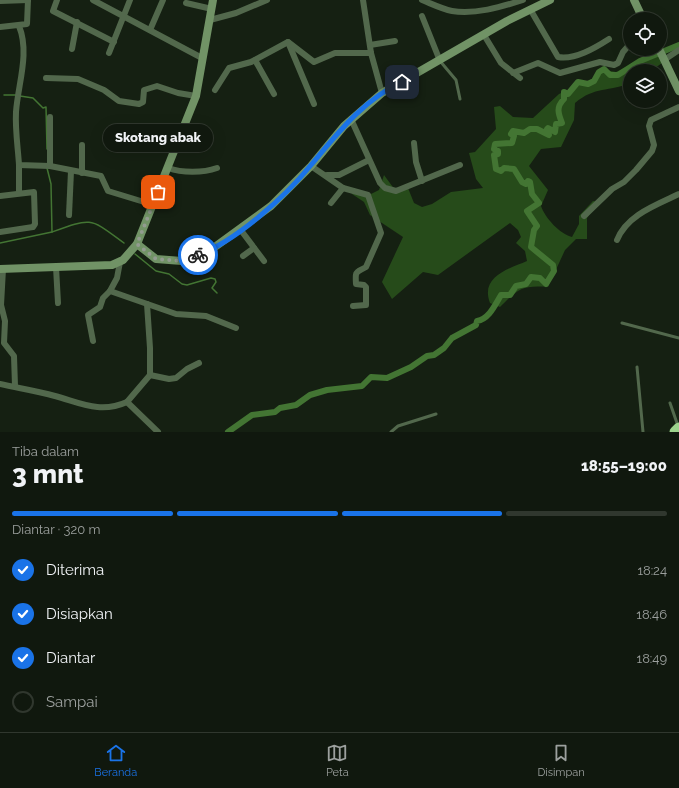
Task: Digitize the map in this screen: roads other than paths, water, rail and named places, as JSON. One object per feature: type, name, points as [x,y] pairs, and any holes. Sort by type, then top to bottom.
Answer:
[{"type":"highway","points":[[675,432],[679,428]]},
{"type":"street","points":[[0,1],[28,0],[28,23],[19,26],[0,27]]},
{"type":"street","points":[[57,0],[53,12],[77,22],[114,42]]},
{"type":"street","points":[[93,0],[202,58]]},
{"type":"street","points":[[109,53],[125,17],[130,0]]},
{"type":"street","points":[[150,30],[163,0]]},
{"type":"street","points":[[15,386],[14,356],[4,344],[5,321],[1,305],[1,269],[106,266],[120,262],[137,244],[154,205],[196,96],[214,0]]},
{"type":"street","points":[[210,20],[236,13],[267,0]]},
{"type":"street","points":[[363,0],[371,53],[382,93]]},
{"type":"street","points":[[422,0],[446,10],[462,11],[498,7],[523,0]]},
{"type":"street","points":[[634,0],[640,12]]},
{"type":"street","points":[[137,244],[156,259],[182,261],[212,249],[271,206],[311,166],[331,140],[351,119],[382,93],[545,1]]},
{"type":"street","points":[[186,3],[212,10]]},
{"type":"street","points":[[530,9],[558,57],[568,58],[593,48],[609,39]]},
{"type":"street","points":[[422,16],[440,61]]},
{"type":"street","points":[[72,49],[77,22]]},
{"type":"street","points":[[19,26],[23,38],[24,52],[16,113],[19,193]]},
{"type":"street","points":[[484,35],[500,61],[520,78]]},
{"type":"street","points":[[370,45],[395,41]]},
{"type":"street","points":[[288,42],[314,62],[335,53],[371,53]]},
{"type":"street","points":[[215,90],[229,68],[255,60],[288,42]]},
{"type":"street","points":[[288,42],[314,104]]},
{"type":"street","points":[[667,53],[679,50]]},
{"type":"street","points":[[513,73],[538,63],[560,73],[600,62],[614,65],[618,63],[623,52]]},
{"type":"street","points":[[663,56],[679,91]]},
{"type":"street","points":[[255,60],[274,94]]},
{"type":"street","points":[[46,78],[78,79],[104,90],[119,101],[139,104],[143,102],[144,90],[155,86],[196,96]]},
{"type":"street","points":[[584,216],[612,189],[624,182],[652,151],[654,145],[649,126],[652,120],[679,107]]},
{"type":"street","points":[[50,117],[50,166]]},
{"type":"street","points":[[351,119],[380,183],[389,190],[396,191],[460,165]]},
{"type":"street","points":[[414,143],[417,166],[422,181]]},
{"type":"street","points":[[82,145],[82,173]]},
{"type":"street","points":[[326,175],[339,175],[369,160]]},
{"type":"street","points":[[18,165],[50,166],[102,177],[106,189],[109,192],[154,205]]},
{"type":"street","points":[[311,166],[343,188],[368,195],[381,233],[366,267],[357,270],[356,272],[356,284],[364,285],[366,287],[366,305],[353,306]]},
{"type":"street","points":[[168,168],[182,171],[204,171],[217,168]]},
{"type":"street","points":[[69,215],[71,171]]},
{"type":"street","points":[[331,202],[343,188]]},
{"type":"street","points":[[0,196],[32,191],[35,193],[35,226],[0,232]]},
{"type":"street","points":[[617,240],[620,233],[637,216],[679,194]]},
{"type":"street","points":[[240,229],[264,261]]},
{"type":"street","points":[[243,256],[254,248]]},
{"type":"street","points":[[93,342],[88,315],[98,308],[110,291],[117,278],[120,262]]},
{"type":"street","points":[[56,267],[58,303]]},
{"type":"street","points":[[110,291],[176,314],[206,316],[236,328]]},
{"type":"street","points":[[0,384],[15,386],[101,408],[111,408],[127,402],[150,374],[147,304]]},
{"type":"street","points":[[150,374],[176,378],[187,369],[199,363]]},
{"type":"street","points":[[127,402],[158,432]]},
{"type":"lane","points":[[440,61],[456,80],[460,99]]},
{"type":"lane","points":[[622,323],[679,338]]},
{"type":"lane","points":[[637,367],[643,432]]},
{"type":"lane","points":[[670,403],[679,428]]},
{"type":"lane","points":[[391,432],[398,426],[436,414]]},
{"type":"waterway","points":[[228,432],[252,415],[275,412],[280,408],[296,405],[310,395],[327,390],[362,386],[371,377],[387,378],[411,367],[427,356],[434,355],[444,348],[452,338],[476,325],[477,321],[485,318],[501,295],[510,295],[516,286],[526,284],[531,277],[540,278],[546,284],[554,271],[553,265],[531,247],[534,230],[537,226],[527,211],[539,203],[532,194],[530,182],[528,181],[526,184],[522,182],[514,169],[504,168],[501,171],[496,169],[494,155],[498,154],[498,151],[494,149],[495,144],[512,143],[514,136],[511,134],[513,131],[524,133],[530,129],[537,129],[549,135],[548,128],[555,132],[556,124],[562,123],[558,110],[564,99],[564,92],[568,94],[578,82],[588,84],[594,81],[599,72],[604,69],[610,75],[618,75],[640,61],[679,45]]},
{"type":"waterway","points":[[4,95],[17,95]]},
{"type":"waterway","points":[[20,96],[33,98],[43,108],[46,107],[47,149]]},
{"type":"waterway","points":[[47,168],[51,184],[52,232],[76,224],[91,222],[124,243]]},
{"type":"waterway","points":[[0,243],[52,232]]},
{"type":"waterway","points":[[135,254],[156,271],[169,274],[182,284],[187,285],[211,278],[215,279],[216,282],[212,288],[217,293]]},
{"type":"place","name":"Skotang abak","points":[[158,192]]}]
